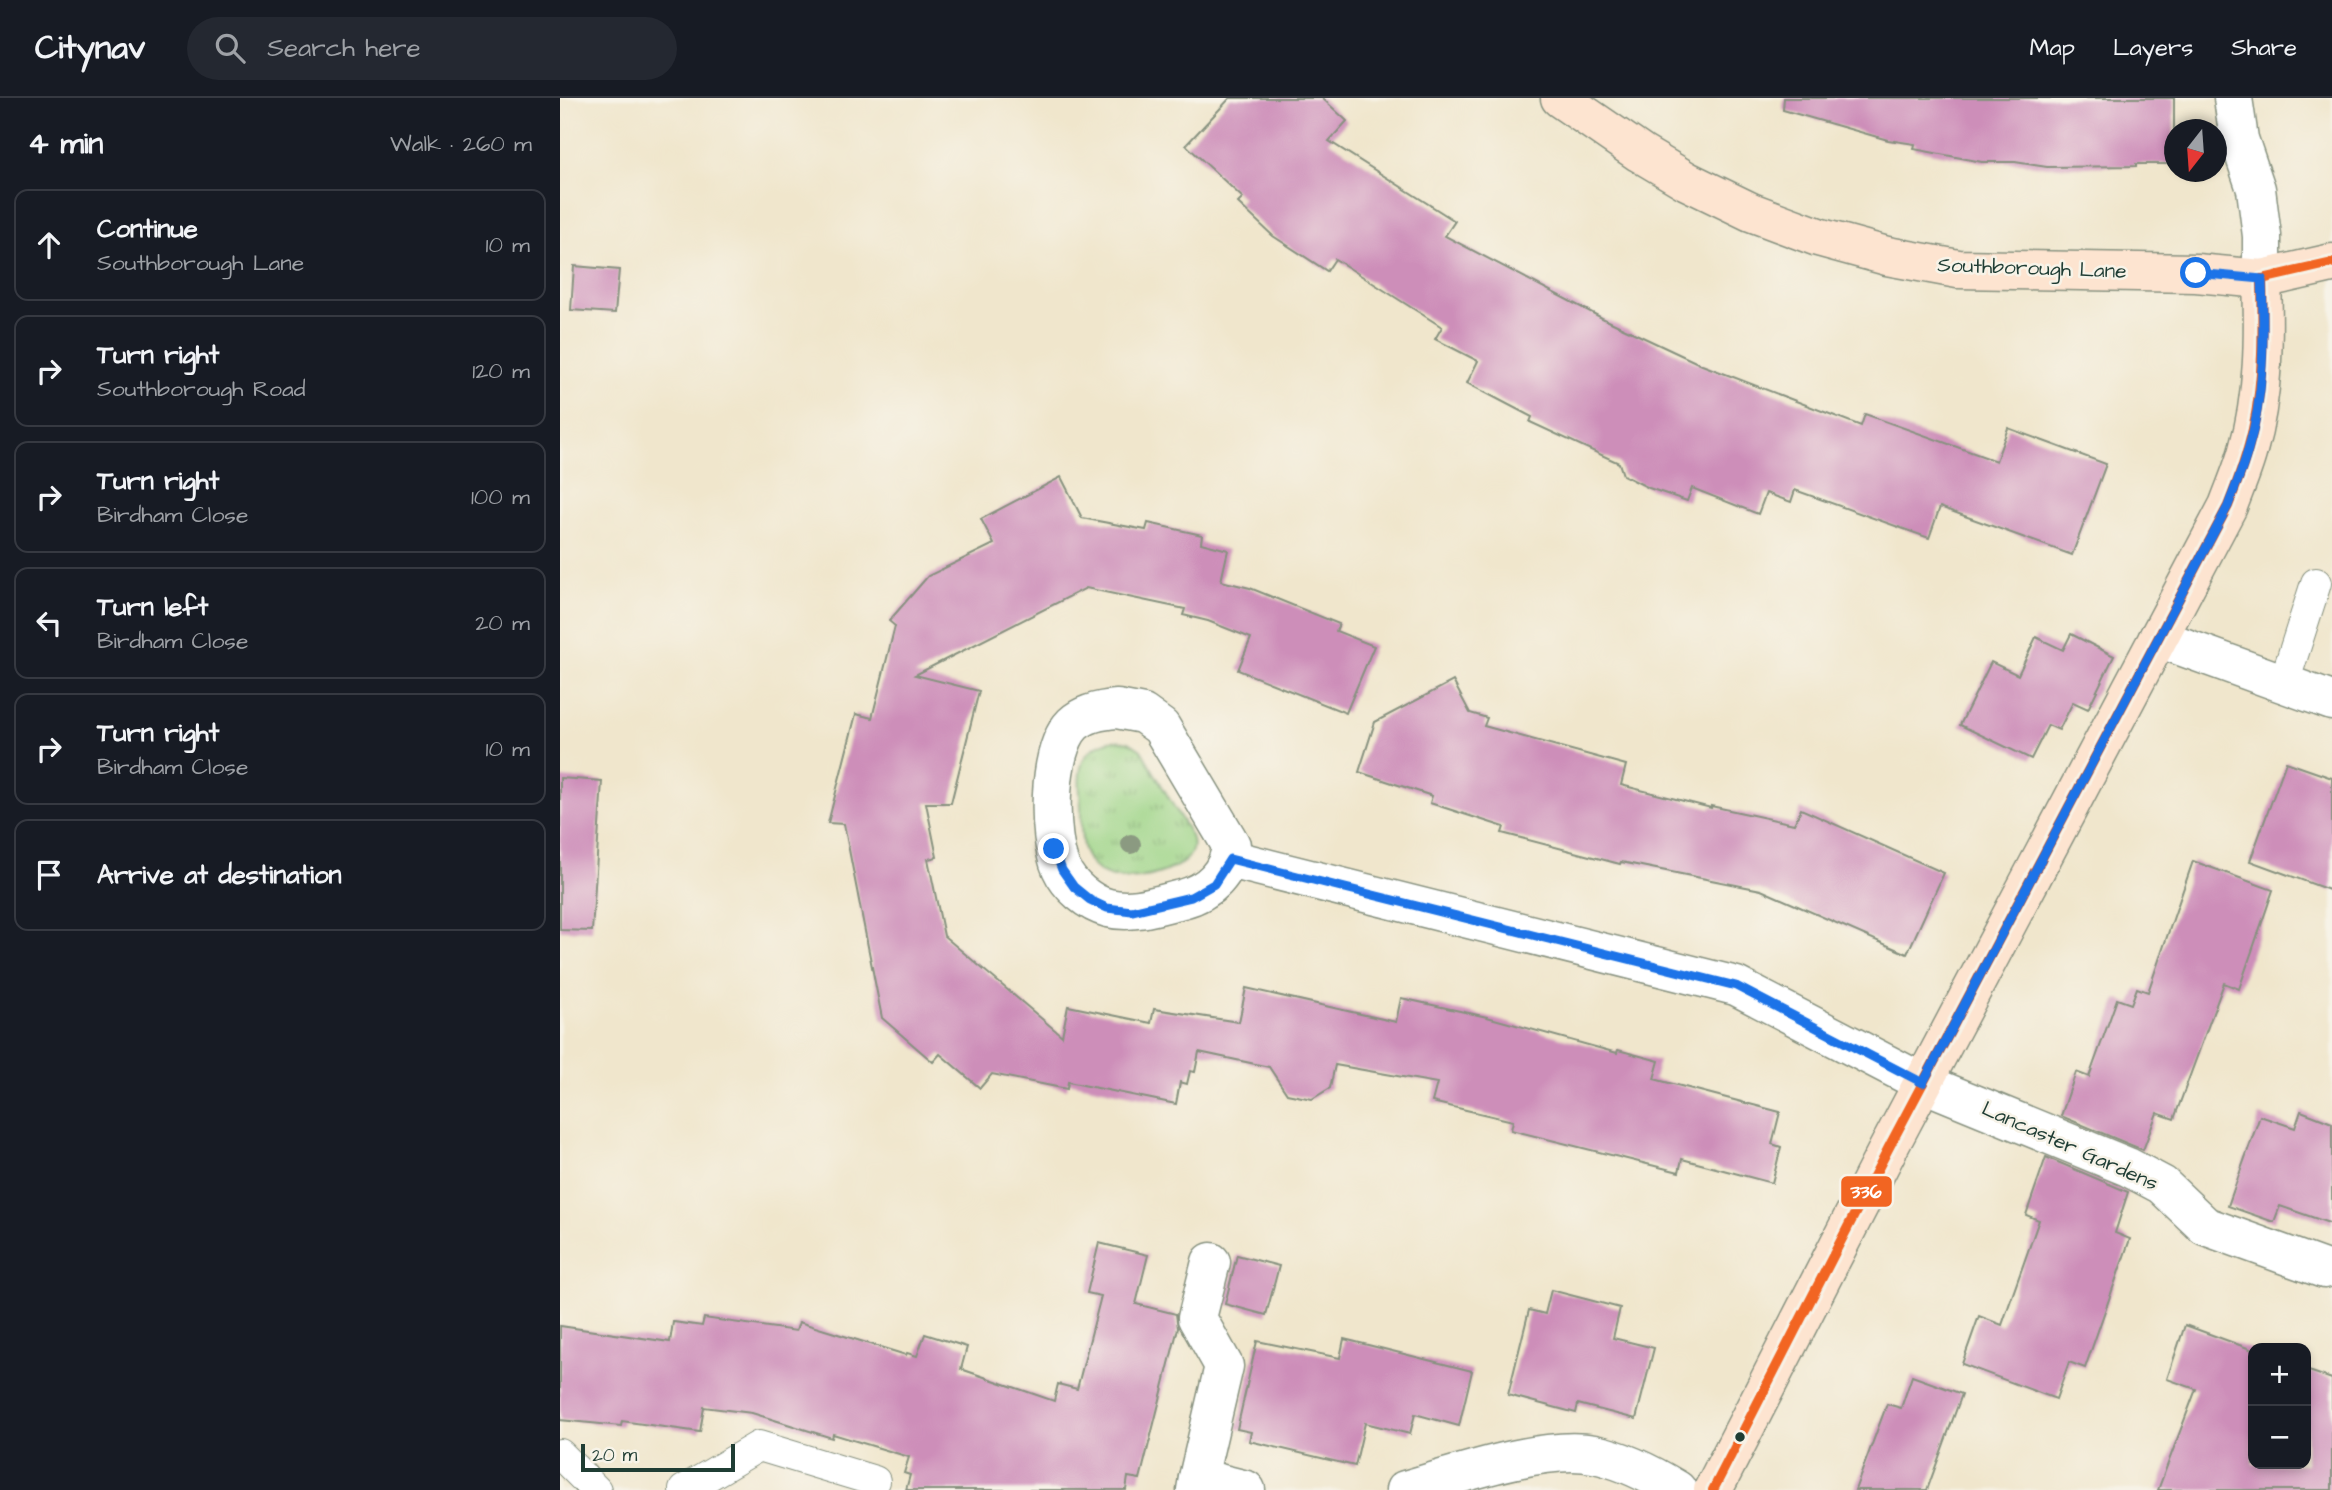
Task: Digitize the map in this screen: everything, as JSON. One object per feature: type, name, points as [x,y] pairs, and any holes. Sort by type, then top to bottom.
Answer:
[{"type":"street","name":"Southborough Lane","points":[[1560,98],[1640,153],[1687,181],[1751,212],[1818,237],[1887,256],[1958,269],[2196,273],[2262,279],[2332,263]]},
{"type":"street","points":[[1713,1490],[1923,1083],[2228,506],[2248,449],[2260,396],[2264,331],[2262,236],[2256,189],[2239,139],[2234,98]]},
{"type":"street","points":[[2158,638],[2332,701]]},
{"type":"street","points":[[1117,709],[1143,714],[1161,727],[1231,845],[1230,859],[1214,884],[1191,897],[1132,911],[1107,908],[1090,900],[1074,887],[1062,870],[1054,849],[1052,779],[1062,738],[1074,723],[1097,710],[1117,709]]},
{"type":"street","name":"Lancaster Gardens","points":[[1230,859],[1736,986],[1923,1083],[2128,1167],[2162,1185],[2205,1226],[2324,1269]]},
{"type":"street","points":[[1210,1262],[1197,1318],[1224,1366],[1197,1484],[1246,1490]]},
{"type":"street","points":[[1405,1490],[1494,1465],[1569,1453],[1593,1454],[1644,1470],[1677,1490]]},
{"type":"lane","points":[[2284,683],[2316,583]]},
{"type":"lane","points":[[684,1490],[759,1446],[875,1481]]},
{"type":"lane","points":[[560,1454],[596,1490]]},
{"type":"green space","points":[[1115,740],[1129,742],[1141,750],[1191,836],[1192,850],[1181,864],[1152,875],[1124,879],[1111,877],[1090,863],[1081,834],[1080,770],[1084,759],[1093,748]]},
{"type":"building","points":[[1230,98],[1322,98],[1347,121],[1329,141],[1455,221],[1445,236],[1602,318],[1702,365],[1861,426],[1865,414],[1996,461],[2008,428],[2106,464],[2072,555],[1940,507],[1929,538],[1795,490],[1791,502],[1766,493],[1758,514],[1692,488],[1687,501],[1649,488],[1623,475],[1619,463],[1530,422],[1532,417],[1467,383],[1478,361],[1435,339],[1442,327],[1335,259],[1327,271],[1273,236],[1238,203],[1243,198],[1186,145]]},
{"type":"building","points":[[1784,98],[2174,98],[2174,119],[2164,119],[2164,164],[2136,166],[2047,167],[2015,162],[1982,162],[1914,149],[1915,144],[1888,140],[1783,110]]},
{"type":"building","points":[[574,266],[619,270],[615,313],[571,310]]},
{"type":"building","points":[[1061,477],[1082,518],[1146,530],[1148,523],[1202,535],[1201,543],[1228,550],[1221,581],[1250,588],[1339,624],[1336,631],[1374,646],[1346,713],[1238,670],[1251,638],[1208,621],[1183,615],[1185,609],[1086,588],[915,675],[979,691],[951,803],[926,803],[937,857],[928,859],[944,936],[1062,1036],[1068,1006],[1151,1023],[1154,1009],[1239,1022],[1246,988],[1396,1022],[1401,998],[1487,1017],[1617,1053],[1618,1050],[1659,1061],[1654,1079],[1780,1112],[1772,1144],[1781,1147],[1772,1183],[1682,1159],[1679,1172],[1511,1130],[1513,1121],[1432,1102],[1437,1083],[1335,1065],[1330,1088],[1312,1099],[1287,1094],[1269,1067],[1199,1052],[1195,1072],[1190,1071],[1187,1084],[1180,1082],[1176,1104],[1068,1082],[1067,1089],[992,1074],[980,1088],[940,1054],[933,1062],[882,1018],[844,824],[828,823],[856,714],[872,718],[895,626],[889,621],[928,576],[994,544],[981,519]]},
{"type":"building","points":[[2071,634],[2114,656],[2088,709],[2073,702],[2059,730],[2048,725],[2031,759],[1960,725],[1991,662],[2018,675],[2036,637],[2063,650]]},
{"type":"building","points":[[1453,681],[1470,713],[1487,718],[1484,726],[1626,765],[1621,785],[1711,808],[1794,824],[1801,809],[1944,873],[1907,954],[1761,890],[1621,862],[1620,864],[1502,833],[1504,827],[1430,803],[1432,796],[1359,772],[1375,722]]},
{"type":"building","points":[[2286,762],[2332,778],[2332,891],[2250,861]]},
{"type":"building","points":[[560,778],[602,781],[592,931],[560,930]]},
{"type":"building","points":[[2193,861],[2273,890],[2239,989],[2224,983],[2174,1119],[2157,1113],[2143,1150],[2061,1116],[2076,1072],[2089,1077],[2117,999],[2131,1004],[2137,988],[2148,992]]},
{"type":"building","points":[[2301,1111],[2332,1123],[2332,1224],[2280,1206],[2274,1222],[2228,1206],[2260,1116],[2295,1128]]},
{"type":"building","points":[[2046,1157],[2128,1192],[2115,1233],[2130,1239],[2085,1368],[2069,1362],[2056,1399],[1962,1364],[1979,1316],[2002,1325],[2039,1220],[2026,1215]]},
{"type":"building","points":[[1099,1243],[1148,1255],[1136,1304],[1176,1314],[1178,1328],[1140,1479],[1128,1477],[1126,1490],[906,1490],[910,1475],[904,1473],[909,1457],[833,1434],[832,1438],[752,1413],[704,1407],[700,1432],[622,1421],[621,1426],[560,1420],[560,1326],[670,1342],[673,1322],[702,1326],[704,1318],[796,1331],[799,1322],[917,1356],[925,1334],[967,1347],[961,1369],[1054,1401],[1058,1384],[1077,1389],[1101,1296],[1087,1293]]},
{"type":"building","points":[[1237,1255],[1279,1266],[1266,1315],[1225,1304]]},
{"type":"building","points":[[1551,1290],[1620,1308],[1613,1338],[1654,1348],[1636,1419],[1578,1404],[1576,1413],[1508,1395],[1529,1310],[1545,1314]]},
{"type":"building","points":[[2185,1325],[2248,1348],[2248,1469],[2311,1469],[2311,1372],[2332,1379],[2332,1490],[2158,1490],[2196,1389],[2167,1379]]},
{"type":"building","points":[[1344,1339],[1472,1371],[1459,1426],[1415,1414],[1410,1434],[1365,1423],[1355,1466],[1249,1441],[1251,1432],[1237,1429],[1257,1341],[1340,1358]]},
{"type":"building","points":[[1912,1376],[1962,1394],[1927,1490],[1855,1490],[1887,1404],[1901,1408]]},
{"type":"transit line","name":"336","points":[[2262,279],[2332,263]]},
{"type":"transit line","name":"336","points":[[1713,1490],[1888,1149],[2228,506],[2245,459],[2257,411],[2262,354],[2262,279]]},
{"type":"route","points":[[1054,849],[1062,870],[1074,887],[1090,900],[1107,908],[1132,911],[1191,897],[1214,884],[1230,859],[1736,986],[1923,1083],[2228,506],[2248,449],[2260,396],[2264,331],[2262,279],[2196,273]]}]
